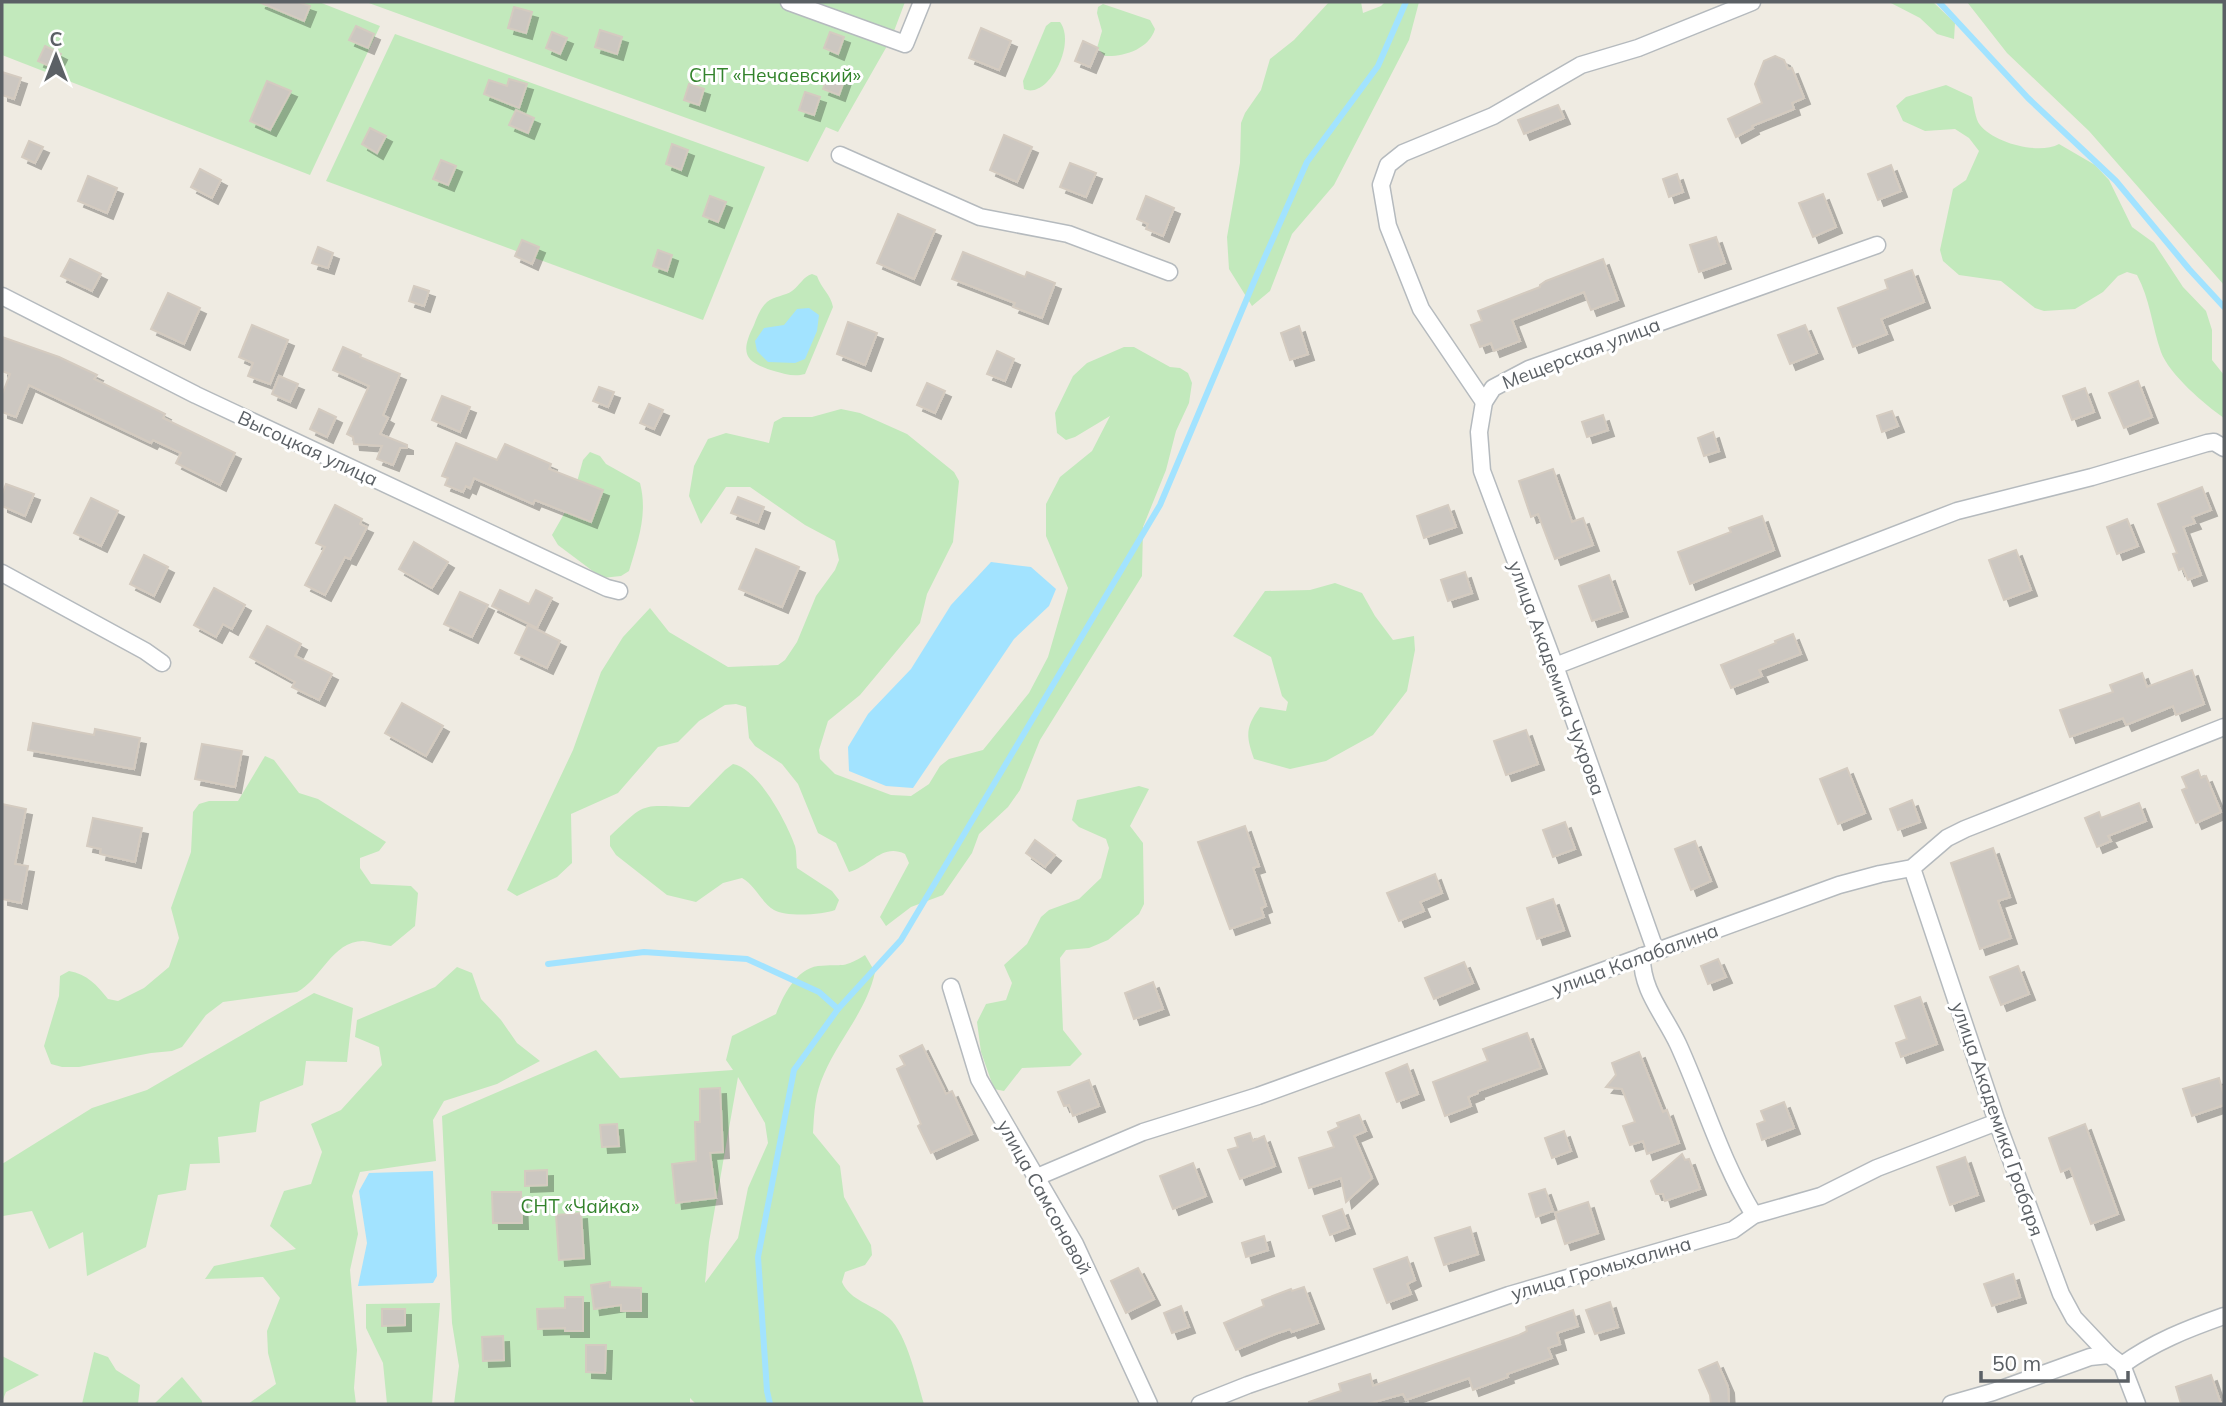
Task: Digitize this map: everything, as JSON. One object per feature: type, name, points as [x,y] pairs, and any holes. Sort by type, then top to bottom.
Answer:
[{"type":"street","points":[[789,2],[905,44],[922,2]]},
{"type":"street","name":"Мещерская улица","points":[[1752,2],[1638,48],[1581,65],[1493,116],[1402,153],[1388,165],[1381,185],[1386,216],[1421,309],[1484,402],[1493,388],[1529,369],[1877,245]]},
{"type":"street","points":[[840,155],[980,217],[1068,234],[1169,272]]},
{"type":"street","name":"Высоцкая улица","points":[[2,296],[209,401],[607,589],[619,591]]},
{"type":"street","name":"улица Академика Чухрова","points":[[1484,402],[1479,432],[1482,471],[1555,666],[1649,954],[1642,974],[1678,1045],[1734,1180],[1754,1215]]},
{"type":"street","points":[[1555,666],[1957,511],[2092,477],[2207,443],[2214,442],[2224,448]]},
{"type":"street","points":[[2,573],[145,651],[162,663]]},
{"type":"street","points":[[1913,869],[1947,838],[1965,829],[2224,727]]},
{"type":"street","name":"улица Калабалина","points":[[1037,1177],[1143,1132],[1258,1096],[1839,885],[1913,869]]},
{"type":"street","name":"улица Академика Грабаря","points":[[1913,869],[1997,1122],[2061,1294],[2074,1318],[2115,1360]]},
{"type":"street","name":"улица Самсоновой","points":[[951,987],[979,1079],[1074,1244],[1149,1404]]},
{"type":"street","name":"улица Громыхалина","points":[[1200,1404],[1500,1298],[1732,1230],[1754,1215],[1821,1196],[1877,1168],[1997,1122]]},
{"type":"street","points":[[1951,1404],[2090,1357],[2115,1360],[2140,1352],[2174,1334],[2224,1316]]},
{"type":"street","points":[[2115,1360],[2137,1404]]},
{"type":"green space","points":[[2,2],[319,2],[380,26],[310,175],[2,55]]},
{"type":"green space","name":"СНТ «Нечаевский»","points":[[366,2],[905,2],[891,39],[838,132],[826,127],[808,162]]},
{"type":"green space","points":[[1329,2],[1361,2],[1363,13],[1385,2],[1419,2],[1409,40],[1334,185],[1292,234],[1270,291],[1252,306],[1229,269],[1227,237],[1240,163],[1241,123],[1261,90],[1270,59],[1294,40]]},
{"type":"green space","points":[[1889,2],[1933,2],[1955,23],[1954,39],[1937,34],[1920,18]]},
{"type":"green space","points":[[1967,2],[2224,2],[2224,285],[2089,131],[2007,53]]},
{"type":"green space","points":[[1103,4],[1150,20],[1155,29],[1152,36],[1142,47],[1135,50],[1105,56],[1097,48],[1102,31],[1097,13],[1098,7]]},
{"type":"green space","points":[[1051,22],[1060,22],[1064,32],[1062,56],[1050,79],[1042,86],[1033,90],[1024,89],[1023,81],[1046,26]]},
{"type":"green space","points":[[395,34],[765,167],[703,320],[326,181]]},
{"type":"green space","points":[[1946,85],[1972,97],[1978,122],[1995,137],[2029,148],[2059,144],[2095,165],[2109,180],[2132,227],[2154,243],[2183,287],[2206,311],[2212,330],[2212,360],[2224,375],[2224,418],[2188,388],[2165,361],[2137,275],[2127,272],[2118,276],[2103,292],[2075,309],[2044,311],[2035,308],[2001,281],[1959,275],[1943,261],[1940,250],[1953,189],[1966,180],[1979,151],[1969,138],[1955,129],[1925,131],[1903,121],[1896,106],[1906,97]]},
{"type":"green space","points":[[812,274],[817,276],[833,307],[805,374],[786,374],[756,364],[746,349],[761,309],[770,300],[792,291]]},
{"type":"green space","points":[[1124,347],[1134,347],[1170,367],[1180,368],[1188,373],[1192,383],[1189,403],[1176,431],[1166,470],[1143,527],[1142,576],[1040,740],[1020,790],[1008,807],[979,834],[972,853],[943,895],[911,907],[886,926],[880,917],[909,863],[905,854],[897,851],[883,853],[849,872],[836,843],[818,833],[798,784],[782,764],[755,746],[749,738],[746,707],[736,704],[725,705],[699,721],[678,742],[658,747],[618,793],[571,814],[572,863],[557,877],[517,896],[507,890],[573,750],[601,672],[623,637],[650,608],[669,632],[728,667],[778,665],[785,660],[797,642],[816,596],[835,570],[839,560],[835,541],[805,525],[750,487],[726,487],[701,524],[689,496],[694,466],[708,439],[726,433],[769,443],[774,422],[783,417],[812,417],[841,409],[860,413],[907,434],[954,472],[959,481],[953,542],[927,594],[920,623],[860,695],[828,721],[819,750],[820,759],[835,774],[891,795],[911,796],[929,784],[940,766],[949,759],[983,750],[1029,693],[1048,657],[1068,588],[1046,536],[1046,504],[1060,477],[1092,451],[1110,416],[1066,440],[1057,433],[1055,413],[1073,376],[1087,363]]},
{"type":"green space","points":[[590,452],[640,483],[643,506],[641,527],[629,571],[621,576],[602,578],[558,545],[552,535],[572,500],[583,460]]},
{"type":"green space","points":[[1335,583],[1362,593],[1393,640],[1414,636],[1415,650],[1407,691],[1373,735],[1326,761],[1290,769],[1254,759],[1248,732],[1255,714],[1260,707],[1286,711],[1288,702],[1282,696],[1271,657],[1233,636],[1265,591],[1310,590]]},
{"type":"green space","points":[[265,756],[274,760],[299,793],[318,799],[386,842],[379,851],[360,858],[360,868],[371,884],[411,886],[418,893],[415,926],[391,946],[363,941],[343,947],[297,992],[223,1002],[206,1015],[182,1047],[172,1051],[79,1067],[51,1064],[44,1046],[59,996],[60,976],[69,971],[86,977],[108,999],[118,1001],[144,988],[169,967],[179,938],[171,908],[191,852],[193,812],[199,804],[209,801],[238,801]]},
{"type":"green space","points":[[733,764],[752,775],[770,798],[795,846],[797,868],[832,891],[839,900],[835,910],[804,914],[779,912],[769,907],[742,878],[723,883],[696,902],[667,895],[616,855],[610,846],[610,836],[638,811],[652,806],[689,807]]},
{"type":"green space","points":[[1139,786],[1149,789],[1130,826],[1143,843],[1144,904],[1139,914],[1108,940],[1089,948],[1066,950],[1060,958],[1063,1030],[1082,1054],[1070,1066],[1022,1068],[1004,1091],[994,1089],[981,1052],[977,1022],[986,1004],[1006,1000],[1012,983],[1004,965],[1027,944],[1041,917],[1049,910],[1079,899],[1101,878],[1109,848],[1106,839],[1079,827],[1072,820],[1077,800]]},
{"type":"green space","name":"СНТ «Чайка»","points":[[865,955],[875,972],[866,999],[821,1081],[813,1133],[840,1166],[844,1197],[871,1245],[872,1255],[865,1265],[845,1272],[842,1282],[851,1294],[889,1318],[895,1325],[911,1358],[924,1404],[696,1404],[690,1398],[690,1404],[454,1404],[459,1366],[452,1323],[442,1116],[596,1050],[620,1078],[733,1070],[726,1060],[732,1036],[776,1014],[787,992],[803,972],[818,966],[846,964]],"holes":[[[738,1077],[765,1123],[768,1143],[748,1188],[738,1238],[705,1283],[709,1242]]]},
{"type":"green space","points":[[457,967],[472,973],[481,999],[501,1020],[517,1043],[540,1061],[497,1084],[444,1101],[433,1120],[436,1161],[360,1172],[352,1196],[358,1234],[350,1270],[357,1350],[354,1388],[356,1404],[248,1404],[276,1384],[268,1353],[267,1331],[280,1298],[263,1277],[205,1279],[214,1266],[296,1249],[270,1226],[284,1191],[311,1184],[322,1152],[311,1124],[341,1110],[382,1065],[379,1047],[355,1037],[357,1020],[435,987]]},
{"type":"green space","points":[[314,993],[353,1008],[347,1062],[306,1061],[303,1085],[260,1102],[256,1132],[218,1137],[220,1163],[190,1164],[186,1190],[158,1195],[146,1247],[87,1276],[83,1232],[49,1249],[32,1211],[3,1216],[2,1164],[92,1108],[147,1090]]},
{"type":"green space","points":[[440,1303],[432,1404],[387,1404],[383,1363],[366,1328],[366,1304]]},
{"type":"green space","points":[[94,1352],[108,1357],[116,1370],[140,1385],[138,1404],[82,1404]]},
{"type":"green space","points":[[2,1356],[39,1375],[6,1392],[2,1402]]},
{"type":"green space","points":[[182,1377],[202,1404],[154,1404]]},
{"type":"water","points":[[809,308],[819,315],[817,331],[805,359],[795,363],[768,362],[757,351],[755,341],[764,328],[784,325],[797,309]]},
{"type":"water","points":[[991,562],[1031,567],[1056,589],[1049,606],[1014,639],[913,788],[886,786],[849,771],[848,747],[868,714],[911,669],[951,605]]},
{"type":"water","points":[[433,1171],[437,1276],[433,1283],[358,1286],[367,1243],[359,1191],[369,1173]]},
{"type":"building","points":[[259,2],[298,2],[310,6],[304,21]]},
{"type":"building","points":[[514,7],[532,12],[526,33],[508,28]]},
{"type":"building","points":[[356,26],[374,34],[368,48],[349,40]]},
{"type":"building","points":[[981,28],[1011,41],[999,70],[969,58]]},
{"type":"building","points":[[600,30],[622,37],[617,54],[595,47]]},
{"type":"building","points":[[552,32],[567,38],[560,54],[546,48]]},
{"type":"building","points":[[830,32],[844,37],[838,54],[824,48]]},
{"type":"building","points":[[1083,41],[1098,48],[1090,67],[1075,61]]},
{"type":"building","points":[[45,46],[61,54],[54,68],[38,61]]},
{"type":"building","points":[[1775,56],[1784,60],[1788,69],[1792,68],[1804,98],[1792,103],[1794,109],[1752,126],[1753,128],[1736,137],[1728,119],[1762,103],[1755,84],[1764,61]]},
{"type":"building","points":[[830,70],[846,75],[839,95],[823,89]]},
{"type":"building","points":[[2,72],[21,78],[14,99],[2,95]]},
{"type":"building","points":[[509,79],[527,84],[519,108],[484,94],[489,80],[507,86]]},
{"type":"building","points":[[267,81],[291,91],[270,130],[250,121]]},
{"type":"building","points":[[689,84],[704,89],[699,105],[684,100]]},
{"type":"building","points":[[805,92],[820,97],[814,115],[799,110]]},
{"type":"building","points":[[1558,105],[1564,118],[1524,134],[1518,120]]},
{"type":"building","points":[[516,110],[534,118],[528,133],[509,125]]},
{"type":"building","points":[[370,128],[386,136],[377,153],[362,144]]},
{"type":"building","points":[[1004,135],[1032,147],[1017,182],[990,170]]},
{"type":"building","points":[[29,141],[43,147],[35,163],[22,157]]},
{"type":"building","points":[[672,144],[688,150],[681,170],[666,164]]},
{"type":"building","points":[[441,160],[456,166],[448,185],[433,179]]},
{"type":"building","points":[[1070,163],[1096,173],[1086,197],[1060,187]]},
{"type":"building","points":[[1891,165],[1901,191],[1878,200],[1868,174]]},
{"type":"building","points":[[200,169],[221,180],[212,198],[191,187]]},
{"type":"building","points":[[1677,174],[1683,192],[1669,197],[1663,179]]},
{"type":"building","points":[[88,176],[117,188],[107,213],[78,201]]},
{"type":"building","points":[[1823,194],[1836,227],[1813,237],[1799,203]]},
{"type":"building","points":[[710,196],[726,202],[718,222],[703,216]]},
{"type":"building","points":[[1146,196],[1174,208],[1163,236],[1146,229],[1148,224],[1137,219]]},
{"type":"building","points":[[898,214],[935,230],[914,279],[877,263]]},
{"type":"building","points":[[1716,237],[1725,263],[1699,272],[1690,245]]},
{"type":"building","points":[[522,240],[539,247],[532,264],[515,256]]},
{"type":"building","points":[[318,247],[333,253],[328,268],[312,263]]},
{"type":"building","points":[[658,250],[672,255],[667,271],[653,266]]},
{"type":"building","points":[[963,252],[1025,277],[1027,272],[1055,283],[1042,318],[1013,307],[1015,303],[952,279]]},
{"type":"building","points":[[70,259],[101,274],[92,291],[61,276]]},
{"type":"building","points":[[1603,259],[1618,300],[1591,310],[1584,292],[1512,320],[1520,341],[1494,351],[1491,343],[1480,347],[1471,325],[1482,321],[1478,311]]},
{"type":"building","points":[[1912,270],[1924,302],[1881,319],[1887,334],[1853,347],[1838,308],[1888,289],[1885,280]]},
{"type":"building","points":[[414,286],[429,291],[424,306],[409,301]]},
{"type":"building","points":[[168,293],[200,308],[184,344],[151,329]]},
{"type":"building","points":[[848,322],[877,333],[865,365],[837,354]]},
{"type":"building","points":[[252,325],[288,340],[270,384],[248,376],[253,363],[239,357]]},
{"type":"building","points":[[1805,325],[1817,353],[1790,364],[1778,335]]},
{"type":"building","points":[[1299,326],[1308,354],[1290,360],[1281,333]]},
{"type":"building","points":[[2,337],[59,357],[97,375],[94,379],[165,414],[163,418],[235,453],[220,485],[176,463],[181,453],[153,440],[151,443],[29,385],[16,417],[2,412],[2,395],[10,374],[2,371]]},
{"type":"building","points":[[343,347],[400,374],[383,415],[388,418],[380,434],[407,445],[407,448],[400,448],[393,465],[377,459],[382,446],[354,444],[353,437],[347,434],[369,386],[333,370]]},
{"type":"building","points":[[997,351],[1014,359],[1005,381],[987,374]]},
{"type":"building","points":[[279,376],[298,384],[290,402],[272,394]]},
{"type":"building","points":[[2138,381],[2152,417],[2124,428],[2109,393]]},
{"type":"building","points":[[927,383],[945,391],[935,413],[917,405]]},
{"type":"building","points":[[599,387],[614,392],[608,407],[593,401]]},
{"type":"building","points":[[2085,388],[2094,412],[2072,420],[2063,396]]},
{"type":"building","points":[[442,396],[470,407],[460,432],[432,420]]},
{"type":"building","points":[[649,404],[663,410],[654,429],[640,423]]},
{"type":"building","points":[[319,409],[336,417],[327,437],[310,429]]},
{"type":"building","points":[[1892,411],[1898,426],[1882,432],[1877,416]]},
{"type":"building","points":[[1603,415],[1608,430],[1587,437],[1582,422]]},
{"type":"building","points":[[1713,432],[1719,451],[1704,456],[1698,438]]},
{"type":"building","points":[[456,443],[497,460],[505,444],[551,464],[549,469],[603,490],[591,522],[535,500],[533,504],[474,478],[470,488],[466,486],[463,492],[445,485],[448,478],[442,476]]},
{"type":"building","points":[[1553,469],[1572,522],[1583,518],[1593,545],[1555,559],[1538,514],[1531,517],[1519,481]]},
{"type":"building","points":[[6,484],[34,494],[25,516],[2,506]]},
{"type":"building","points":[[2202,487],[2211,510],[2192,517],[2195,523],[2183,527],[2201,575],[2188,580],[2183,568],[2179,570],[2173,554],[2177,553],[2158,504]]},
{"type":"building","points":[[738,497],[764,507],[758,523],[731,513]]},
{"type":"building","points":[[91,498],[118,511],[101,546],[74,533]]},
{"type":"building","points":[[335,505],[362,519],[360,524],[367,527],[350,559],[345,557],[325,595],[305,585],[325,547],[316,543]]},
{"type":"building","points":[[1448,505],[1456,527],[1424,538],[1417,516]]},
{"type":"building","points":[[1762,516],[1774,550],[1690,584],[1678,552],[1731,532],[1729,528]]},
{"type":"building","points":[[2127,519],[2138,546],[2117,554],[2107,527]]},
{"type":"building","points":[[414,542],[448,562],[432,588],[399,569]]},
{"type":"building","points":[[756,549],[799,567],[782,607],[739,589]]},
{"type":"building","points":[[2016,550],[2031,590],[2004,600],[1989,560]]},
{"type":"building","points":[[144,555],[168,567],[154,596],[130,584]]},
{"type":"building","points":[[1465,572],[1472,593],[1448,601],[1441,580]]},
{"type":"building","points":[[1609,575],[1622,611],[1592,621],[1579,586]]},
{"type":"building","points":[[214,588],[245,605],[232,629],[223,624],[216,637],[194,625]]},
{"type":"building","points":[[500,590],[529,604],[536,590],[552,598],[537,628],[492,606]]},
{"type":"building","points":[[460,592],[488,605],[472,637],[444,624]]},
{"type":"building","points":[[528,625],[560,641],[547,668],[515,653]]},
{"type":"building","points":[[267,626],[301,644],[295,656],[332,674],[319,700],[292,687],[295,682],[250,657]]},
{"type":"building","points":[[1793,634],[1801,654],[1759,670],[1762,676],[1731,688],[1721,665]]},
{"type":"building","points":[[2192,670],[2204,704],[2176,715],[2173,706],[2126,725],[2123,718],[2070,737],[2060,710],[2113,692],[2110,685],[2142,673],[2147,687]]},
{"type":"building","points":[[402,703],[443,726],[426,756],[385,733]]},
{"type":"building","points":[[33,723],[94,735],[95,729],[140,738],[134,769],[28,750]]},
{"type":"building","points":[[1526,730],[1538,764],[1506,775],[1494,741]]},
{"type":"building","points":[[202,744],[242,751],[235,787],[195,779]]},
{"type":"building","points":[[1847,768],[1865,813],[1838,824],[1820,779]]},
{"type":"building","points":[[2198,770],[2201,778],[2206,776],[2221,812],[2196,823],[2182,790],[2187,788],[2182,777]]},
{"type":"building","points":[[1912,800],[1920,822],[1898,830],[1890,809]]},
{"type":"building","points":[[2139,803],[2146,821],[2108,836],[2111,841],[2097,847],[2085,818],[2099,812],[2101,818]]},
{"type":"building","points":[[2,804],[26,809],[15,864],[28,866],[21,903],[2,899]]},
{"type":"building","points":[[93,818],[142,828],[135,862],[100,854],[101,849],[87,846]]},
{"type":"building","points":[[1565,822],[1575,849],[1553,857],[1543,830]]},
{"type":"building","points":[[1245,826],[1259,866],[1253,868],[1266,906],[1261,908],[1264,917],[1230,929],[1198,842]]},
{"type":"building","points":[[1035,840],[1055,855],[1045,867],[1026,853]]},
{"type":"building","points":[[1695,841],[1711,881],[1691,890],[1675,849]]},
{"type":"building","points":[[1993,848],[2010,897],[1998,901],[2011,938],[1980,949],[1951,863]]},
{"type":"building","points":[[1435,874],[1442,893],[1420,902],[1424,911],[1399,921],[1387,893]]},
{"type":"building","points":[[1553,899],[1564,930],[1537,939],[1527,908]]},
{"type":"building","points":[[1718,959],[1726,977],[1708,984],[1701,966]]},
{"type":"building","points":[[1464,962],[1473,983],[1434,999],[1425,978]]},
{"type":"building","points":[[2018,966],[2029,994],[2001,1005],[1990,977]]},
{"type":"building","points":[[1153,982],[1163,1009],[1134,1019],[1125,993]]},
{"type":"building","points":[[1920,997],[1937,1044],[1901,1057],[1896,1043],[1907,1039],[1895,1006]]},
{"type":"building","points":[[1527,1033],[1541,1068],[1478,1091],[1468,1097],[1471,1106],[1445,1116],[1433,1082],[1488,1061],[1483,1049]]},
{"type":"building","points":[[922,1045],[946,1094],[952,1091],[972,1134],[931,1153],[897,1069],[905,1065],[900,1056]]},
{"type":"building","points":[[1639,1052],[1663,1112],[1667,1110],[1679,1143],[1647,1154],[1643,1141],[1630,1145],[1623,1126],[1635,1122],[1622,1089],[1606,1087],[1616,1075],[1612,1063]]},
{"type":"building","points":[[1407,1064],[1418,1094],[1397,1102],[1386,1073]]},
{"type":"building","points":[[2219,1078],[2224,1105],[2192,1116],[2183,1089]]},
{"type":"building","points":[[1089,1080],[1099,1106],[1073,1116],[1069,1105],[1064,1106],[1058,1092]]},
{"type":"building","points":[[720,1088],[723,1152],[710,1153],[716,1198],[676,1203],[672,1164],[696,1161],[695,1122],[700,1122],[700,1089]]},
{"type":"building","points":[[1784,1102],[1794,1128],[1762,1140],[1757,1124],[1765,1121],[1761,1111]]},
{"type":"building","points":[[1359,1115],[1366,1131],[1354,1136],[1372,1178],[1346,1202],[1341,1178],[1309,1188],[1299,1158],[1334,1147],[1328,1132],[1339,1127],[1337,1123]]},
{"type":"building","points":[[617,1124],[619,1146],[602,1147],[600,1125]]},
{"type":"building","points":[[2085,1124],[2118,1214],[2091,1224],[2070,1168],[2061,1172],[2049,1138]]},
{"type":"building","points":[[1564,1131],[1571,1151],[1552,1158],[1545,1138]]},
{"type":"building","points":[[1250,1133],[1253,1141],[1264,1136],[1275,1166],[1240,1179],[1228,1150],[1238,1147],[1235,1138]]},
{"type":"building","points":[[1682,1154],[1685,1160],[1689,1159],[1700,1189],[1665,1201],[1663,1194],[1656,1194],[1651,1181]]},
{"type":"building","points":[[1965,1157],[1978,1195],[1950,1205],[1937,1167]]},
{"type":"building","points":[[1193,1163],[1206,1196],[1173,1209],[1160,1176]]},
{"type":"building","points":[[547,1170],[547,1185],[525,1186],[525,1171]]},
{"type":"building","points":[[1545,1189],[1553,1211],[1536,1217],[1529,1194]]},
{"type":"building","points":[[492,1192],[521,1192],[522,1223],[493,1223]]},
{"type":"building","points":[[1588,1202],[1598,1233],[1565,1244],[1555,1213]]},
{"type":"building","points":[[1342,1209],[1349,1228],[1330,1235],[1323,1216]]},
{"type":"building","points":[[581,1213],[584,1258],[559,1260],[556,1215]]},
{"type":"building","points":[[1470,1227],[1478,1254],[1444,1265],[1435,1238]]},
{"type":"building","points":[[1264,1236],[1268,1250],[1246,1257],[1242,1243]]},
{"type":"building","points":[[1407,1257],[1415,1280],[1407,1284],[1411,1294],[1387,1303],[1374,1269]]},
{"type":"building","points":[[1138,1268],[1154,1299],[1126,1313],[1111,1281]]},
{"type":"building","points":[[2013,1274],[2020,1297],[1992,1306],[1984,1284]]},
{"type":"building","points":[[610,1282],[610,1287],[641,1288],[641,1311],[621,1311],[621,1305],[594,1309],[591,1285]]},
{"type":"building","points":[[1304,1287],[1318,1323],[1292,1332],[1290,1329],[1236,1350],[1224,1323],[1264,1306],[1262,1300]]},
{"type":"building","points":[[565,1297],[583,1297],[583,1331],[565,1331],[565,1328],[538,1329],[537,1309],[565,1308]]},
{"type":"building","points":[[1610,1302],[1618,1327],[1595,1334],[1586,1310]]},
{"type":"building","points":[[1181,1306],[1189,1327],[1172,1333],[1164,1313]]},
{"type":"building","points":[[382,1309],[405,1309],[405,1325],[382,1326]]},
{"type":"building","points":[[1573,1310],[1578,1326],[1557,1333],[1560,1344],[1548,1348],[1552,1358],[1473,1390],[1469,1378],[1406,1400],[1403,1394],[1367,1404],[1309,1404],[1341,1391],[1339,1384],[1370,1374],[1373,1386],[1519,1335],[1527,1331],[1526,1327]]},
{"type":"building","points":[[503,1336],[504,1360],[483,1361],[482,1337]]},
{"type":"building","points":[[586,1345],[606,1345],[605,1373],[586,1372]]},
{"type":"building","points":[[1717,1362],[1728,1387],[1729,1404],[1711,1404],[1699,1370]]},
{"type":"building","points":[[2211,1375],[2221,1404],[2181,1404],[2176,1387]]},
{"type":"waterway","points":[[770,1404],[758,1257],[794,1070],[838,1009],[901,940],[1160,505],[1307,162],[1378,66],[1406,2]]},
{"type":"waterway","points":[[1939,2],[2028,98],[2116,181],[2224,307]]},
{"type":"waterway","points":[[548,964],[644,952],[747,959],[819,992],[838,1009]]}]
